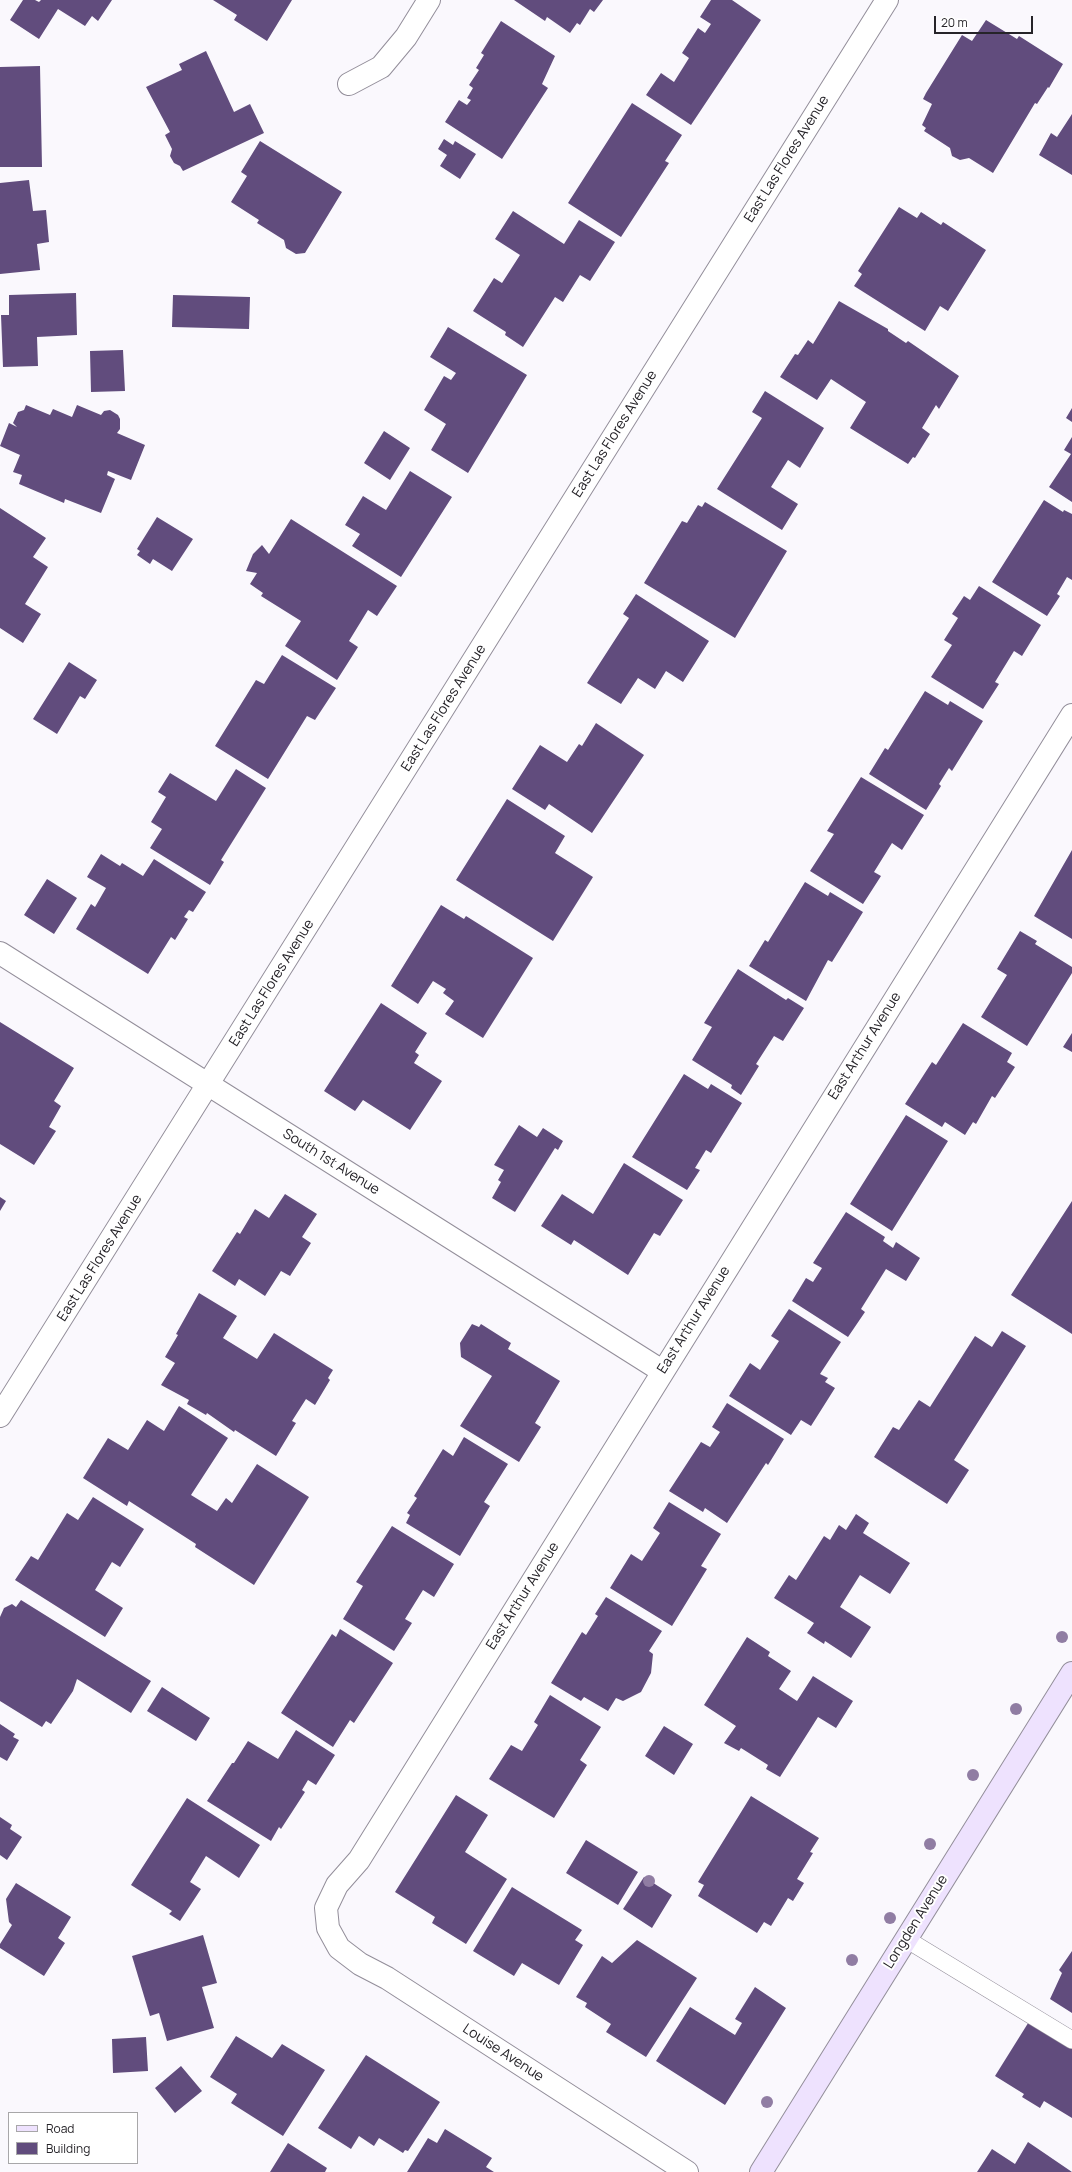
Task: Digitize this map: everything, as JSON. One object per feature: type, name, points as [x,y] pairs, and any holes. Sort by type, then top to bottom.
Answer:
[{"type":"street","points":[[349,84],[381,67],[406,37],[429,0]]},
{"type":"street","name":"East Las Flores Avenue","points":[[0,1416],[887,0]]},
{"type":"street","name":"East Arthur Avenue","points":[[328,1928],[326,1908],[336,1885],[359,1860],[662,1371],[1072,715]]},
{"type":"street","name":"South 1st Avenue","points":[[0,953],[662,1371]]},
{"type":"street","name":"Longden Avenue","points":[[761,2172],[1072,1673]]},
{"type":"street","name":"Louise Avenue","points":[[328,1928],[339,1948],[360,1964],[387,1978],[687,2172]]},
{"type":"lane","points":[[906,1939],[1072,2040]]},
{"type":"building","points":[[23,0],[35,0],[39,2],[41,0],[112,0],[98,21],[92,16],[85,26],[58,9],[39,39],[10,20]]},
{"type":"building","points":[[213,0],[292,0],[267,41],[234,20],[237,15]]},
{"type":"building","points":[[514,0],[603,0],[594,12],[590,9],[580,25],[577,23],[570,33],[547,17],[545,21]]},
{"type":"building","points":[[711,0],[732,0],[761,20],[691,125],[646,95],[661,73],[674,82],[689,58],[682,53],[698,28],[705,33],[711,24],[700,17]]},
{"type":"building","points":[[986,20],[1017,39],[1019,36],[1063,64],[1049,88],[1048,87],[1037,104],[1035,103],[993,173],[969,158],[960,160],[952,156],[950,148],[924,131],[926,128],[922,125],[932,104],[923,99],[926,93],[962,35],[972,41]]},
{"type":"building","points":[[501,21],[555,56],[542,84],[548,88],[502,159],[445,122],[459,100],[467,105],[471,100],[467,98],[473,88],[469,85],[479,70],[476,68],[484,55],[481,53]]},
{"type":"building","points":[[206,51],[234,112],[250,104],[264,133],[183,171],[180,166],[174,163],[170,156],[172,149],[165,135],[170,132],[146,87],[182,70],[179,64]]},
{"type":"building","points":[[40,66],[42,167],[0,167],[0,67]]},
{"type":"building","points":[[632,103],[682,135],[665,161],[669,163],[621,237],[568,203]]},
{"type":"building","points":[[1072,114],[1072,175],[1039,155],[1051,133],[1057,137]]},
{"type":"building","points":[[444,139],[453,145],[455,141],[476,154],[460,179],[440,166],[447,155],[438,149]]},
{"type":"building","points":[[260,141],[342,192],[305,253],[296,254],[286,248],[284,240],[257,223],[259,220],[231,202],[247,176],[241,172]]},
{"type":"building","points":[[29,180],[33,211],[46,210],[49,242],[37,244],[40,270],[0,274],[0,183]]},
{"type":"building","points":[[899,207],[917,218],[921,212],[941,225],[943,222],[986,250],[948,311],[940,306],[925,331],[854,286],[862,274],[858,271]]},
{"type":"building","points":[[513,211],[564,244],[579,220],[615,242],[590,281],[580,275],[563,302],[555,297],[523,347],[505,335],[506,332],[473,311],[494,278],[502,283],[520,255],[495,239]]},
{"type":"building","points":[[76,293],[77,335],[37,337],[38,366],[3,367],[1,315],[9,315],[9,295]]},
{"type":"building","points":[[173,295],[250,297],[249,329],[172,327]]},
{"type":"building","points":[[839,301],[888,329],[888,331],[906,343],[908,341],[959,376],[939,409],[936,405],[922,428],[930,434],[915,458],[913,457],[908,464],[850,428],[866,402],[831,379],[817,400],[780,377],[795,354],[798,355],[808,340],[813,344]]},
{"type":"building","points":[[448,327],[527,375],[468,473],[431,450],[446,424],[424,410],[444,376],[451,380],[456,373],[430,357]]},
{"type":"building","points":[[123,350],[125,391],[91,392],[90,351]]},
{"type":"building","points":[[765,391],[824,428],[800,468],[788,460],[771,487],[798,504],[782,530],[717,489],[762,418],[752,412]]},
{"type":"building","points":[[26,405],[50,415],[53,409],[72,417],[77,405],[101,415],[104,411],[110,410],[118,415],[120,419],[120,429],[117,433],[145,445],[131,480],[108,471],[107,475],[115,479],[101,513],[65,499],[64,503],[19,484],[22,475],[13,472],[20,455],[0,446],[9,423],[17,427],[13,423],[18,412],[24,410]]},
{"type":"building","points":[[1072,408],[1072,422],[1066,418]]},
{"type":"building","points":[[384,431],[410,448],[390,480],[364,463]]},
{"type":"building","points":[[1072,437],[1072,502],[1049,487],[1071,454],[1064,450]]},
{"type":"building","points":[[410,471],[452,497],[401,577],[352,546],[360,534],[345,525],[363,496],[386,510]]},
{"type":"building","points":[[1044,500],[1063,512],[1064,510],[1072,514],[1072,580],[1067,577],[1057,594],[1060,596],[1047,616],[992,582]]},
{"type":"building","points":[[705,502],[787,551],[735,638],[644,583],[682,521],[687,523],[698,505],[702,507]]},
{"type":"building","points":[[0,508],[46,538],[33,557],[48,567],[25,604],[41,614],[23,643],[0,628]]},
{"type":"building","points":[[157,517],[193,539],[172,571],[153,559],[150,564],[137,555],[140,551],[137,549]]},
{"type":"building","points":[[291,519],[397,586],[377,616],[368,610],[349,641],[358,647],[337,680],[285,646],[301,621],[261,596],[263,593],[250,584],[257,573],[246,571],[253,554],[262,545],[269,554]]},
{"type":"building","points":[[979,586],[1041,625],[1022,656],[1014,651],[995,682],[999,684],[983,709],[931,677],[952,645],[944,640],[958,618],[952,614],[964,596],[970,600]]},
{"type":"building","points":[[636,594],[709,641],[683,682],[666,671],[655,689],[638,678],[621,704],[587,683],[629,618],[623,614]]},
{"type":"building","points":[[282,655],[336,688],[315,720],[307,716],[268,779],[215,746],[256,680],[264,684]]},
{"type":"building","points":[[69,662],[97,680],[85,699],[80,696],[57,734],[33,719]]},
{"type":"building","points":[[925,691],[948,705],[950,701],[983,721],[952,771],[949,768],[939,784],[941,786],[926,810],[869,774],[885,748],[888,750]]},
{"type":"building","points":[[596,723],[644,755],[592,833],[549,804],[545,810],[512,789],[540,745],[567,762],[579,744],[582,746]]},
{"type":"building","points":[[236,769],[266,788],[221,860],[224,862],[210,885],[150,848],[162,829],[151,822],[166,797],[158,792],[170,773],[216,801]]},
{"type":"building","points":[[861,777],[924,815],[902,850],[892,843],[874,872],[881,876],[863,904],[810,871],[834,834],[827,831]]},
{"type":"building","points":[[507,799],[565,836],[555,853],[593,877],[553,941],[456,880]]},
{"type":"building","points":[[1072,850],[1072,939],[1034,916]]},
{"type":"building","points":[[101,854],[120,866],[122,863],[143,876],[154,859],[206,892],[193,912],[189,910],[184,917],[188,919],[175,940],[171,937],[148,974],[76,929],[91,904],[95,907],[106,888],[87,877]]},
{"type":"building","points":[[47,879],[77,898],[54,934],[24,915]]},
{"type":"building","points":[[805,882],[828,896],[830,892],[863,912],[832,962],[828,960],[806,1001],[749,966],[765,940],[768,942]]},
{"type":"building","points":[[441,905],[464,919],[466,916],[533,958],[483,1038],[445,1014],[454,1001],[443,993],[446,989],[433,981],[418,1004],[391,986]]},
{"type":"building","points":[[1020,931],[1037,941],[1035,944],[1072,967],[1072,973],[1027,1046],[981,1017],[1007,975],[997,969]]},
{"type":"building","points":[[738,969],[786,1000],[788,998],[804,1008],[783,1041],[774,1036],[756,1064],[759,1066],[741,1095],[731,1088],[732,1085],[692,1060],[712,1027],[704,1023]]},
{"type":"building","points":[[381,1003],[427,1033],[415,1052],[419,1055],[414,1063],[442,1081],[410,1130],[363,1100],[355,1111],[324,1091]]},
{"type":"building","points":[[0,1022],[74,1068],[54,1101],[61,1106],[49,1127],[56,1131],[34,1165],[0,1144]]},
{"type":"building","points":[[963,1023],[1012,1053],[1007,1062],[1015,1067],[995,1098],[992,1096],[976,1124],[973,1122],[965,1135],[945,1122],[942,1127],[905,1104],[932,1062],[936,1065]]},
{"type":"building","points":[[1072,1033],[1072,1052],[1063,1047]]},
{"type":"building","points":[[684,1074],[708,1089],[711,1084],[742,1103],[711,1153],[706,1150],[695,1168],[700,1170],[687,1190],[632,1157]]},
{"type":"building","points":[[906,1115],[948,1141],[892,1231],[850,1204]]},
{"type":"building","points":[[519,1125],[537,1137],[543,1128],[563,1141],[558,1150],[555,1148],[515,1212],[492,1198],[501,1182],[498,1180],[504,1170],[494,1165]]},
{"type":"building","points":[[624,1163],[683,1200],[660,1236],[654,1233],[628,1275],[574,1240],[571,1245],[541,1226],[562,1194],[593,1214]]},
{"type":"building","points":[[285,1194],[317,1214],[302,1237],[311,1243],[290,1276],[281,1271],[265,1296],[239,1279],[235,1286],[212,1271],[237,1232],[240,1234],[255,1209],[269,1218]]},
{"type":"building","points":[[0,1197],[6,1201],[0,1211]]},
{"type":"building","points":[[1072,1201],[1072,1334],[1011,1295]]},
{"type":"building","points":[[846,1212],[885,1237],[883,1241],[893,1248],[896,1242],[920,1258],[906,1281],[886,1269],[861,1309],[865,1312],[848,1337],[792,1301],[806,1278],[813,1282],[822,1268],[813,1263]]},
{"type":"building","points":[[199,1293],[237,1316],[223,1338],[257,1359],[274,1333],[333,1370],[328,1378],[330,1380],[315,1405],[306,1399],[292,1421],[296,1423],[276,1456],[235,1430],[234,1432],[207,1413],[206,1415],[187,1404],[189,1400],[161,1385],[175,1363],[165,1357]]},
{"type":"building","points":[[789,1309],[841,1342],[820,1374],[828,1378],[825,1382],[835,1388],[811,1426],[801,1420],[791,1435],[729,1396],[750,1363],[760,1370],[779,1341],[771,1336]]},
{"type":"building","points":[[472,1324],[479,1327],[481,1324],[511,1343],[508,1349],[560,1381],[535,1423],[541,1427],[519,1462],[460,1426],[492,1376],[461,1357],[460,1343]]},
{"type":"building","points":[[1002,1331],[1026,1346],[954,1460],[969,1470],[947,1504],[874,1457],[893,1427],[899,1430],[919,1400],[930,1407],[975,1336],[992,1347]]},
{"type":"building","points":[[727,1403],[784,1439],[768,1465],[766,1463],[727,1523],[705,1508],[703,1512],[669,1491],[701,1442],[710,1447],[720,1432],[712,1427]]},
{"type":"building","points":[[179,1406],[228,1438],[191,1495],[217,1511],[226,1498],[232,1503],[257,1464],[309,1497],[254,1585],[195,1547],[196,1544],[129,1501],[127,1506],[83,1478],[108,1438],[128,1450],[147,1420],[164,1431]]},
{"type":"building","points":[[464,1437],[508,1464],[484,1502],[490,1506],[460,1556],[406,1523],[410,1515],[407,1513],[417,1498],[414,1496],[443,1449],[453,1456]]},
{"type":"building","points":[[93,1497],[144,1529],[120,1567],[112,1562],[95,1590],[123,1608],[105,1637],[15,1580],[31,1556],[38,1560],[67,1513],[78,1520]]},
{"type":"building","points":[[669,1502],[721,1534],[701,1566],[707,1569],[672,1626],[610,1588],[631,1554],[642,1561],[660,1533],[653,1528]]},
{"type":"building","points":[[856,1514],[869,1523],[863,1533],[910,1563],[890,1594],[860,1575],[840,1607],[871,1627],[851,1658],[825,1641],[824,1644],[807,1633],[814,1623],[774,1598],[789,1575],[796,1580],[824,1536],[830,1540],[839,1525],[846,1530]]},
{"type":"building","points":[[392,1526],[454,1564],[434,1597],[423,1590],[405,1619],[412,1623],[394,1651],[343,1619],[363,1586],[356,1582]]},
{"type":"building","points":[[606,1597],[662,1631],[649,1651],[653,1654],[651,1673],[641,1692],[623,1701],[616,1698],[608,1711],[584,1697],[581,1701],[551,1683],[582,1632],[586,1635],[598,1616],[595,1614]]},
{"type":"building","points":[[21,1600],[151,1681],[131,1713],[77,1679],[73,1691],[51,1724],[46,1721],[42,1727],[0,1701],[0,1617],[4,1608],[12,1604],[16,1607]]},
{"type":"building","points":[[340,1629],[393,1663],[354,1723],[350,1720],[333,1747],[281,1713],[332,1634],[336,1637]]},
{"type":"building","points":[[747,1637],[770,1652],[768,1656],[791,1671],[779,1689],[797,1701],[813,1676],[853,1701],[836,1728],[818,1717],[780,1777],[766,1769],[768,1765],[741,1748],[739,1751],[724,1743],[736,1726],[704,1705]]},
{"type":"building","points":[[162,1687],[210,1718],[196,1741],[147,1711]]},
{"type":"building","points":[[550,1695],[601,1727],[580,1760],[587,1765],[554,1818],[489,1779],[511,1745],[522,1751],[538,1725],[534,1722]]},
{"type":"building","points":[[0,1724],[15,1734],[13,1737],[19,1740],[7,1761],[0,1757]]},
{"type":"building","points":[[664,1726],[693,1744],[674,1775],[645,1756]]},
{"type":"building","points":[[296,1730],[335,1755],[316,1785],[308,1780],[302,1790],[305,1792],[281,1829],[279,1827],[271,1841],[207,1801],[248,1741],[278,1759]]},
{"type":"building","points":[[456,1795],[488,1815],[465,1852],[507,1879],[466,1944],[432,1923],[435,1917],[395,1892]]},
{"type":"building","points":[[751,1796],[819,1838],[810,1852],[813,1853],[797,1879],[804,1883],[793,1901],[788,1898],[771,1926],[764,1922],[757,1933],[698,1896],[704,1885],[698,1882]]},
{"type":"building","points":[[187,1798],[260,1845],[239,1878],[206,1856],[190,1882],[201,1889],[180,1921],[169,1914],[172,1911],[131,1885]]},
{"type":"building","points":[[0,1817],[12,1825],[10,1829],[22,1837],[7,1860],[0,1855]]},
{"type":"building","points":[[586,1840],[638,1872],[618,1905],[566,1873]]},
{"type":"building","points":[[644,1877],[672,1895],[652,1928],[623,1909]]},
{"type":"building","points":[[16,1883],[71,1917],[58,1938],[65,1943],[44,1976],[0,1948],[0,1944],[12,1925],[9,1922],[6,1899]]},
{"type":"building","points":[[512,1887],[582,1930],[575,1940],[583,1945],[559,1985],[522,1963],[514,1976],[473,1951]]},
{"type":"building","points":[[203,1935],[217,1983],[202,1987],[214,2028],[167,2041],[159,2013],[150,2016],[132,1956]]},
{"type":"building","points":[[637,1940],[697,1978],[646,2057],[606,2032],[611,2024],[585,2007],[587,2003],[576,1997],[602,1956],[612,1963]]},
{"type":"building","points":[[1072,1951],[1072,2013],[1050,1999],[1062,1973],[1059,1970]]},
{"type":"building","points":[[755,1987],[786,2008],[725,2105],[656,2061],[690,2007],[735,2035],[742,2023],[735,2019]]},
{"type":"building","points":[[1030,2020],[1072,2046],[1072,2118],[1044,2101],[1040,2108],[1022,2097],[1024,2094],[995,2076]]},
{"type":"building","points":[[236,2036],[272,2058],[282,2044],[325,2070],[283,2136],[231,2103],[237,2094],[210,2077]]},
{"type":"building","points":[[146,2037],[148,2071],[113,2073],[112,2039]]},
{"type":"building","points":[[366,2055],[440,2102],[408,2151],[405,2150],[403,2153],[379,2138],[374,2146],[359,2136],[351,2149],[318,2128]]},
{"type":"building","points":[[181,2066],[202,2091],[175,2113],[155,2088]]},
{"type":"building","points":[[445,2129],[492,2158],[486,2167],[494,2172],[407,2172],[428,2138],[437,2143]]},
{"type":"building","points":[[1028,2142],[1072,2172],[977,2172],[992,2149],[1015,2164]]},
{"type":"building","points":[[288,2143],[327,2168],[325,2172],[270,2172]]}]
